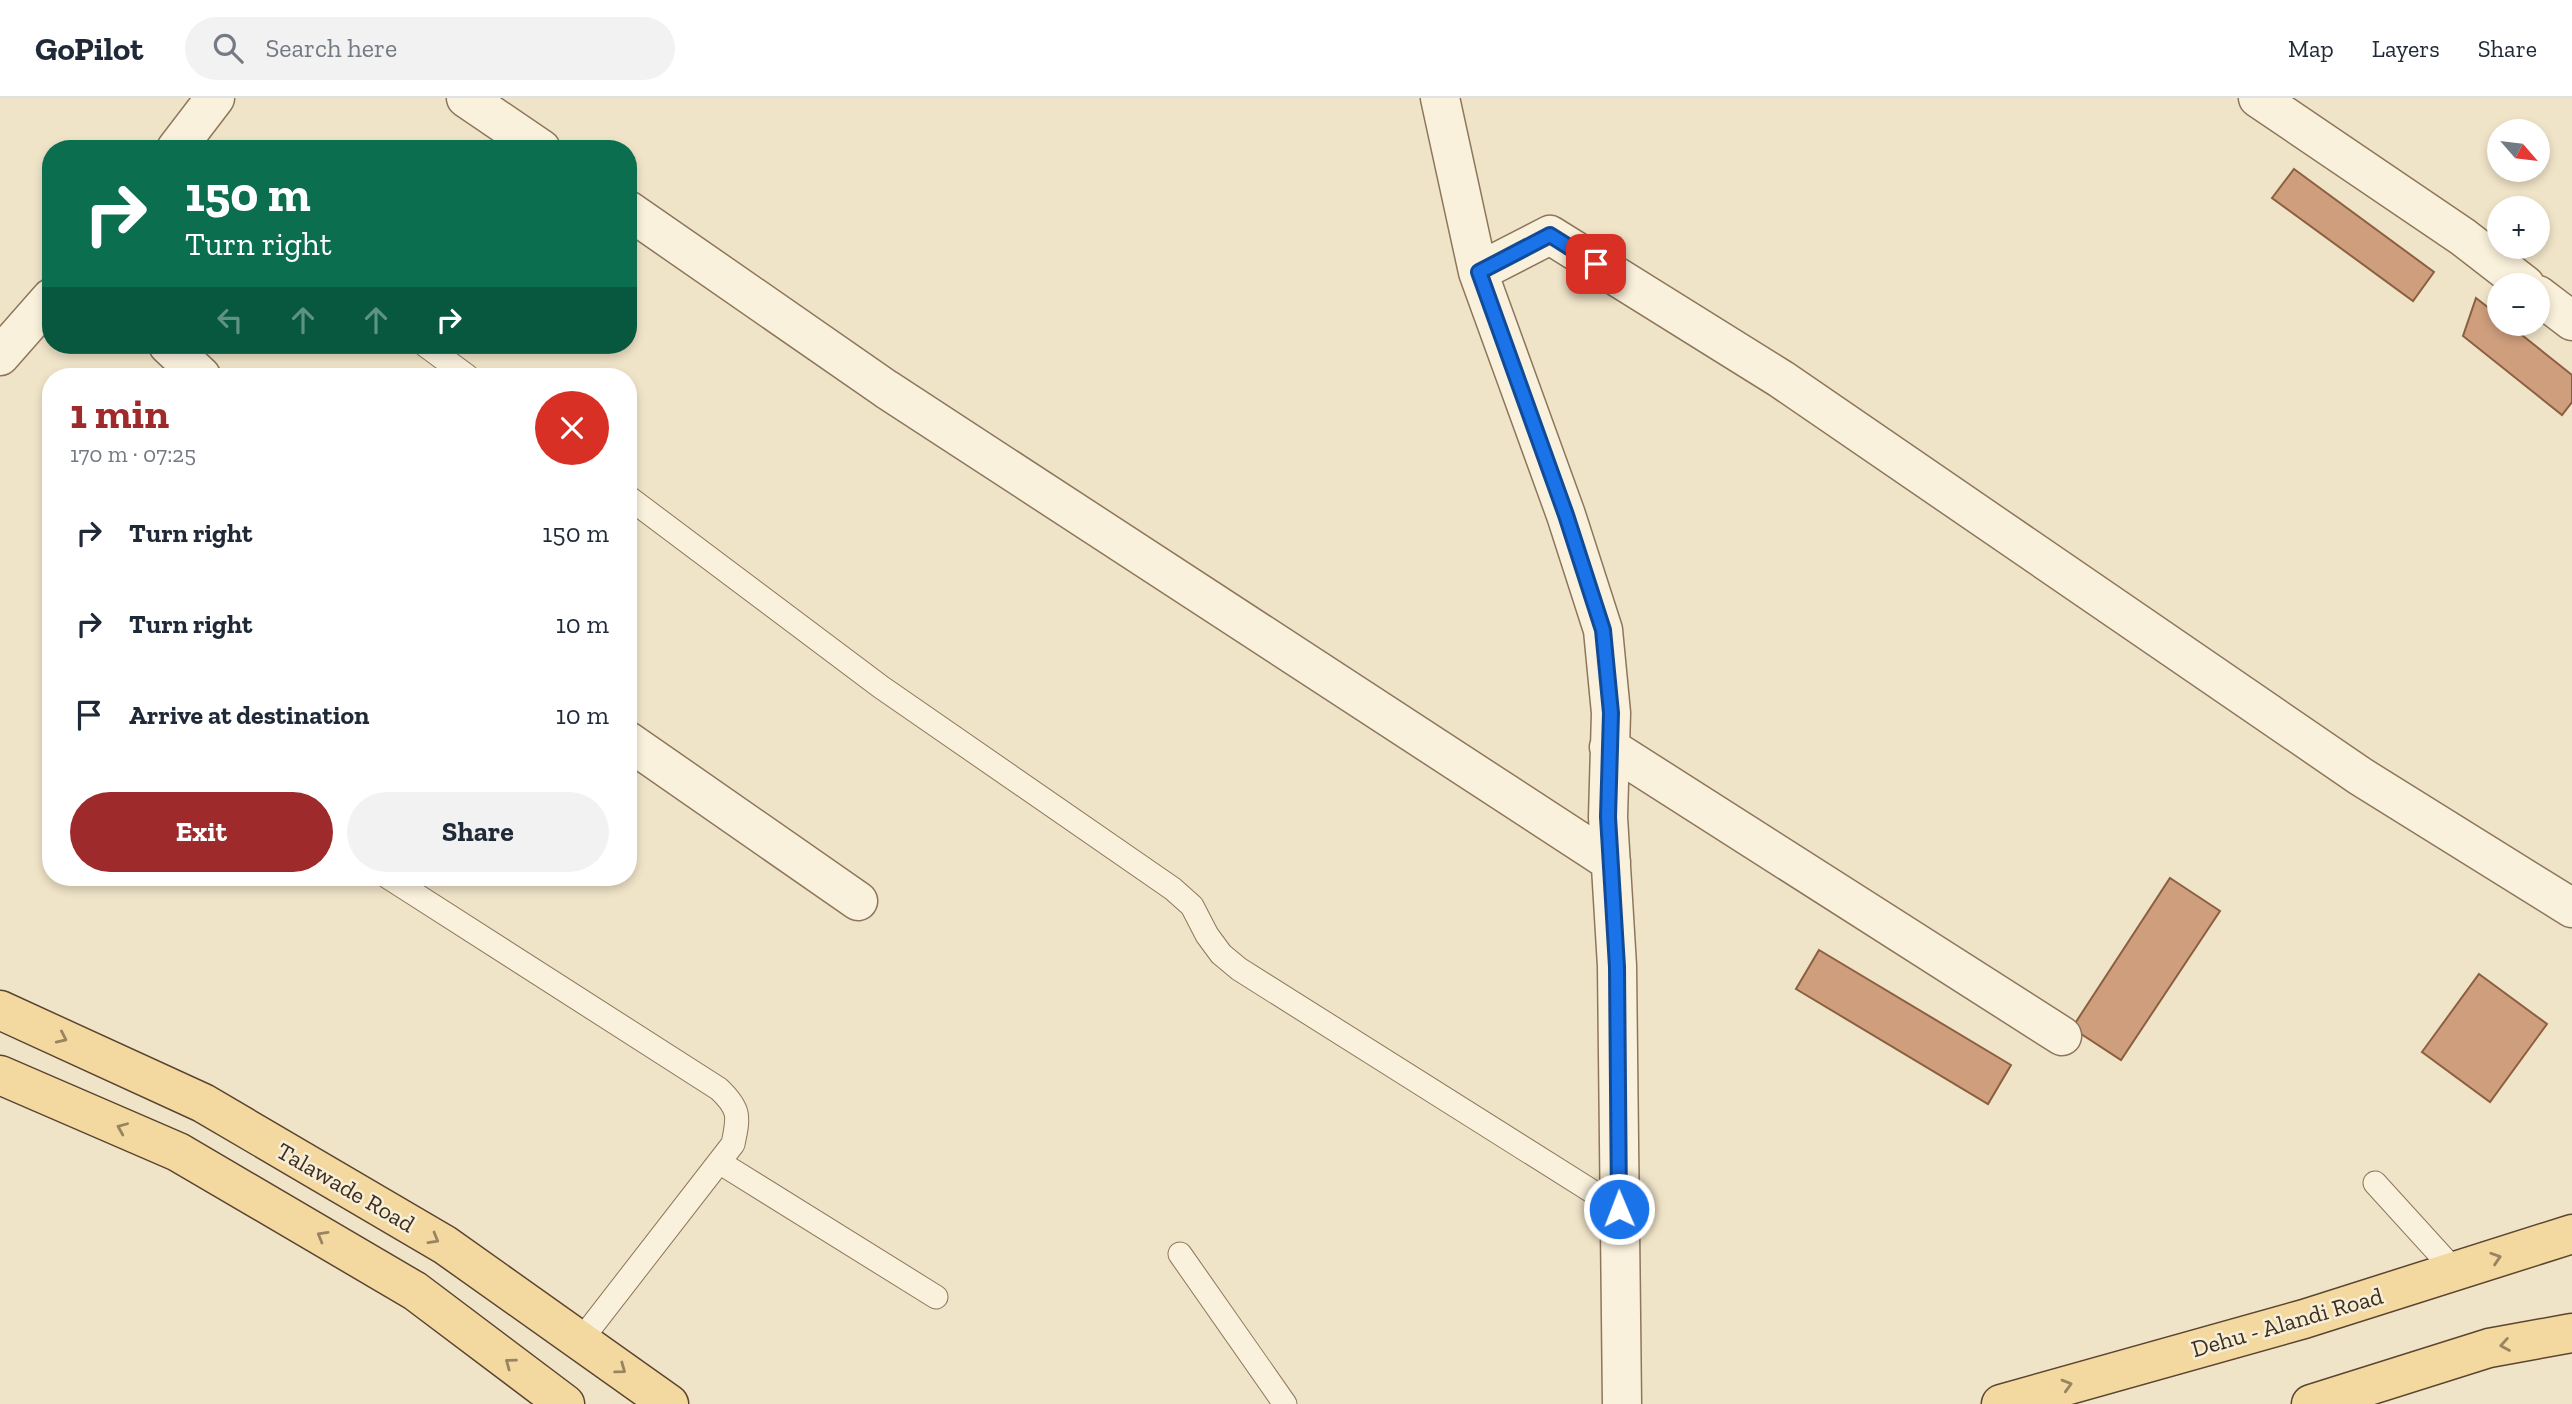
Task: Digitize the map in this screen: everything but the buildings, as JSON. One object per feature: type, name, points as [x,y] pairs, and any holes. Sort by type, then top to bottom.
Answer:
[{"type":"main road","name":"Talawade Road","points":[[0,1010],[203,1103],[445,1245],[669,1404]]},
{"type":"main road","points":[[0,1075],[178,1152],[415,1291],[565,1404]]},
{"type":"main road","name":"Dehu - Alandi Road","points":[[2001,1404],[2304,1319],[2572,1234]]},
{"type":"main road","points":[[2311,1404],[2489,1348],[2572,1333]]},
{"type":"street","points":[[183,140],[215,98]]},
{"type":"street","points":[[466,98],[528,140]]},
{"type":"street","points":[[1440,98],[1479,272],[1566,515],[1603,630],[1611,713],[1608,817],[1617,967],[1622,1404]]},
{"type":"street","points":[[2258,98],[2462,237],[2509,273]]},
{"type":"street","points":[[637,215],[886,389],[1611,862]]},
{"type":"street","points":[[1479,272],[1550,235],[1781,379],[2360,776],[2572,908]]},
{"type":"street","points":[[2550,304],[2572,321]]},
{"type":"street","points":[[0,356],[42,308]]},
{"type":"street","points":[[178,354],[192,368]]},
{"type":"street","points":[[637,747],[858,901]]},
{"type":"street","points":[[1609,747],[2062,1036]]},
{"type":"lane","points":[[437,354],[456,368]]},
{"type":"lane","points":[[637,504],[881,687],[1173,889],[1192,906],[1214,944],[1239,969],[1619,1209]]},
{"type":"lane","points":[[402,886],[719,1089],[734,1104],[737,1124],[733,1144],[581,1340]]},
{"type":"lane","points":[[719,1162],[936,1297]]},
{"type":"lane","points":[[2375,1183],[2455,1271]]},
{"type":"lane","points":[[1180,1254],[1285,1404]]},
{"type":"route","points":[[1596,264],[1550,235],[1479,272],[1566,515],[1603,630],[1611,713],[1608,817],[1617,967],[1619,1209]]}]
